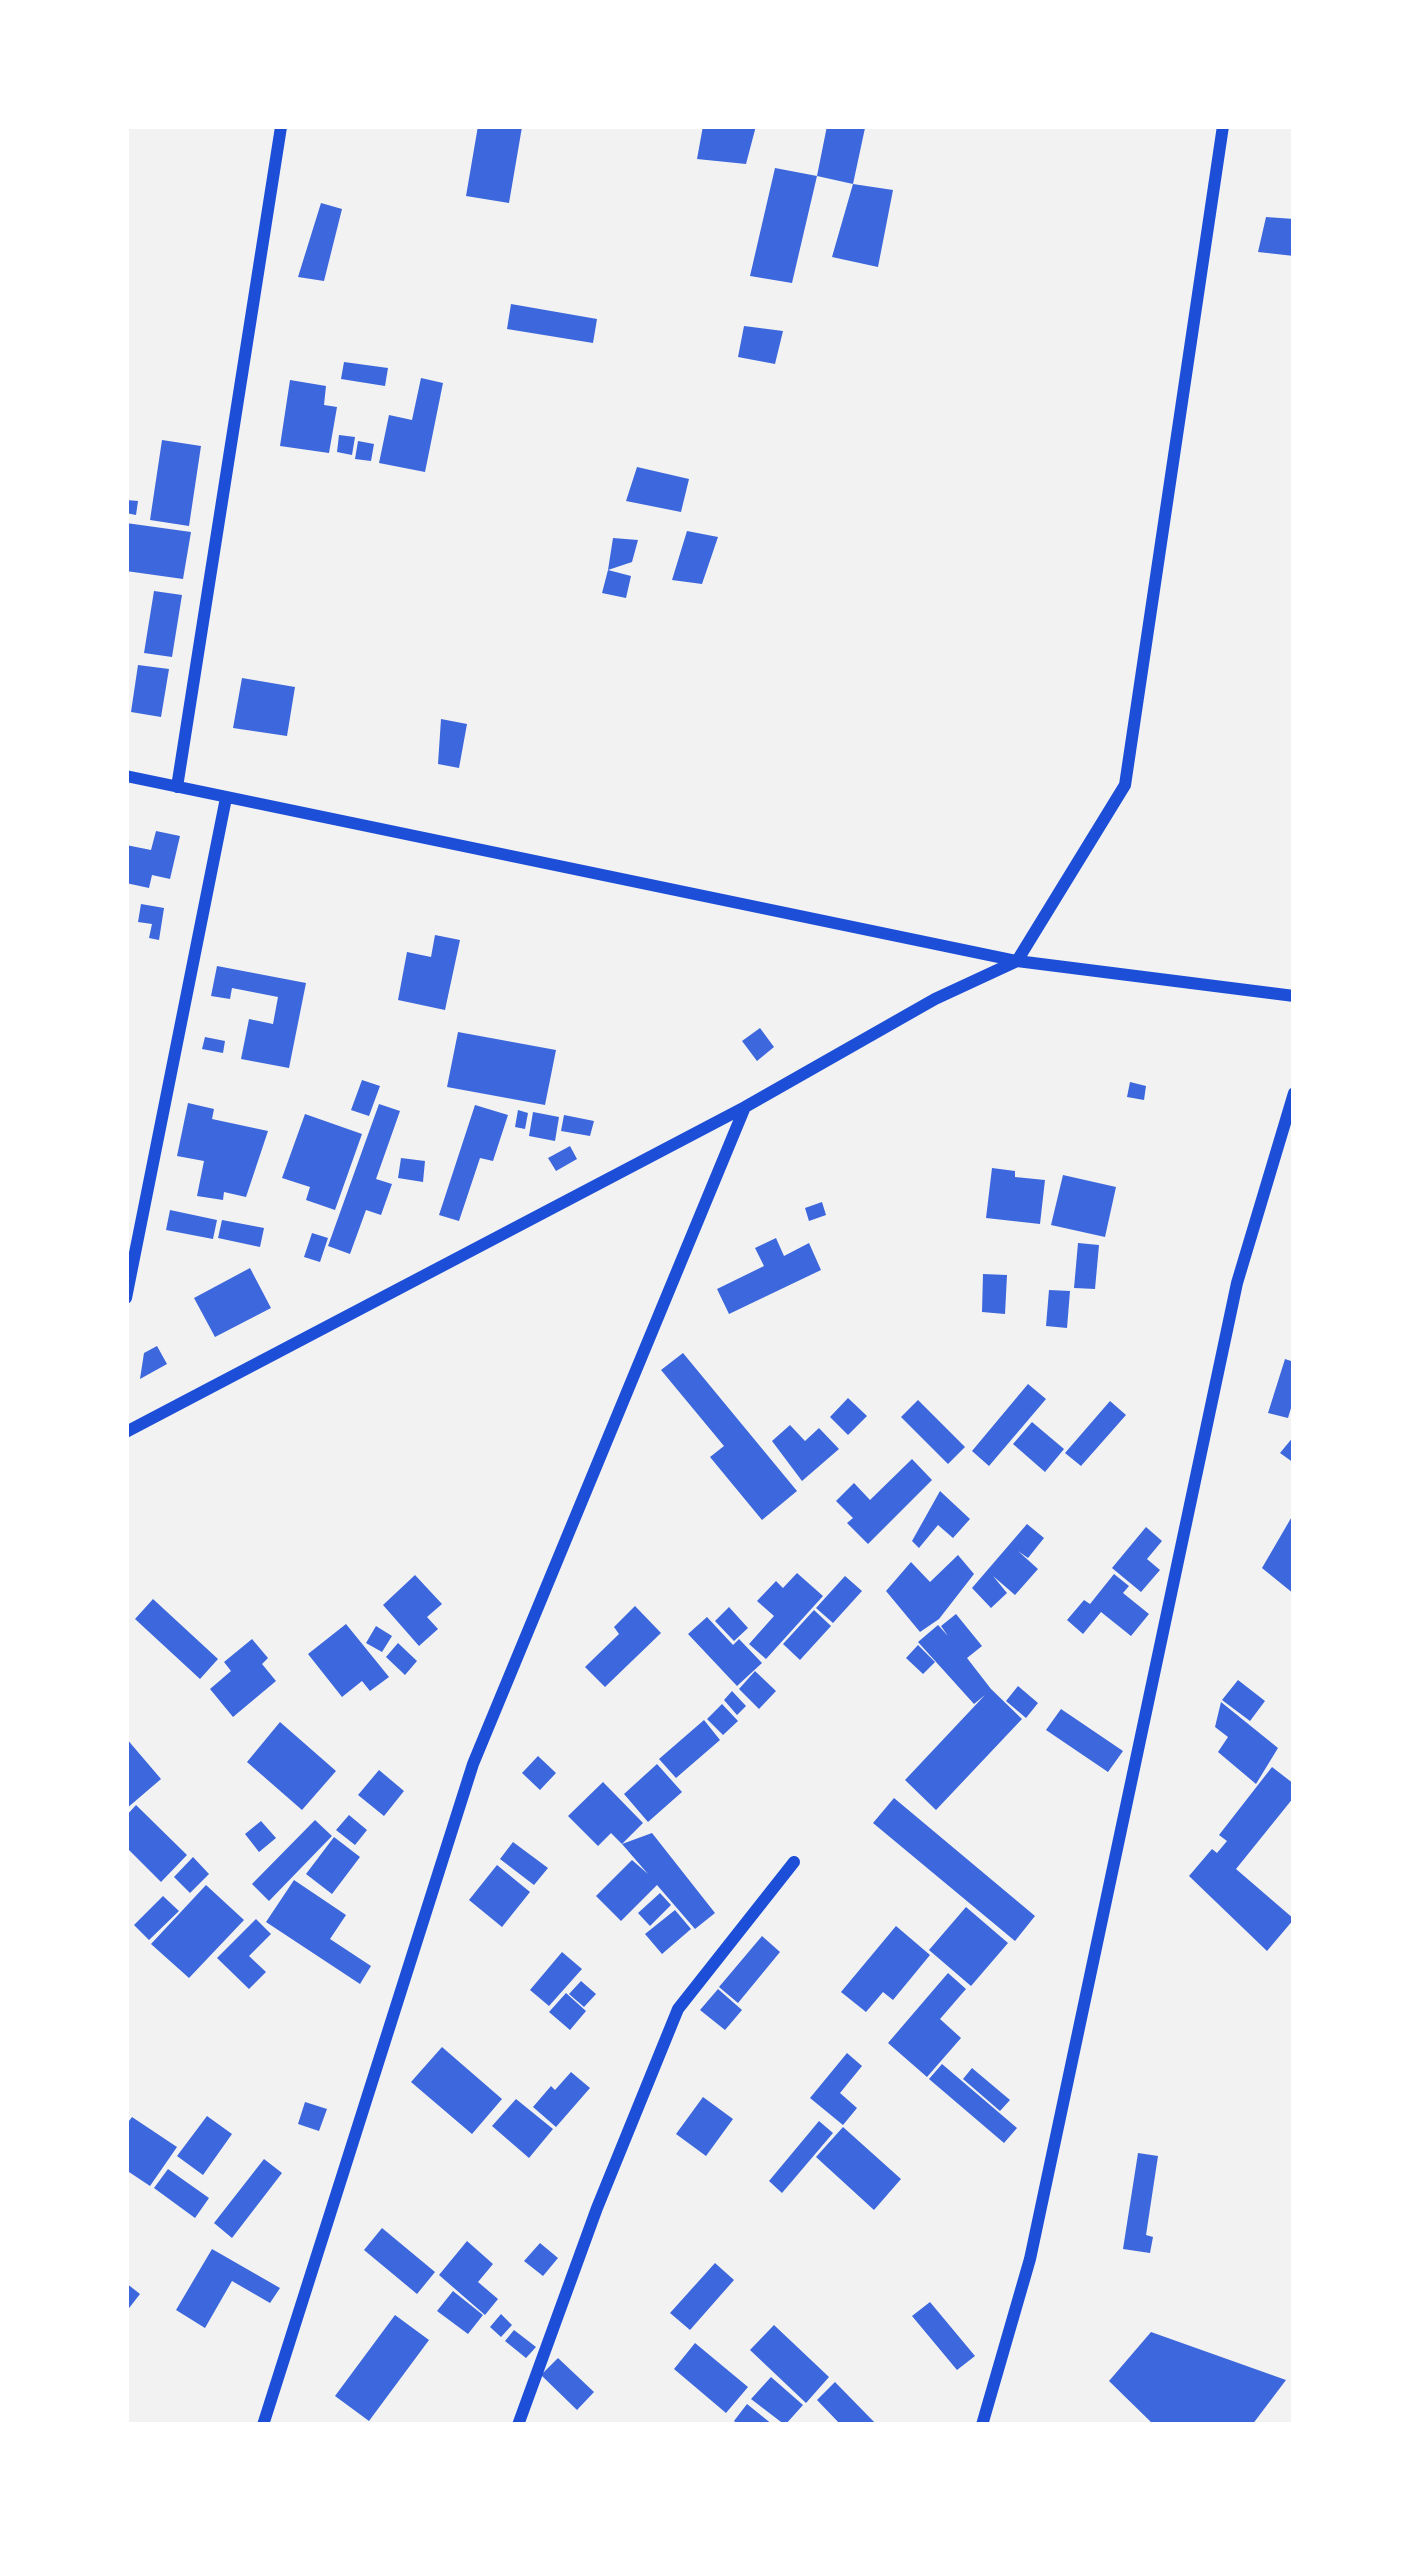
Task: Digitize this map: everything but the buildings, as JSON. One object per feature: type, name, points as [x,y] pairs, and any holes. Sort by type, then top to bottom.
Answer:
[{"type":"street","points":[[126,1432],[745,1107],[935,999],[1017,962],[1125,785],[1223,126]]},
{"type":"street","points":[[177,787],[280,127]]},
{"type":"street","points":[[126,776],[1017,962],[1294,996]]},
{"type":"street","points":[[126,1298],[226,798]]},
{"type":"street","points":[[982,2425],[1030,2259],[1237,1283],[1294,1093]]},
{"type":"street","points":[[263,2425],[472,1764],[745,1107]]},
{"type":"street","points":[[518,2425],[597,2208],[678,2009],[794,1862]]}]
